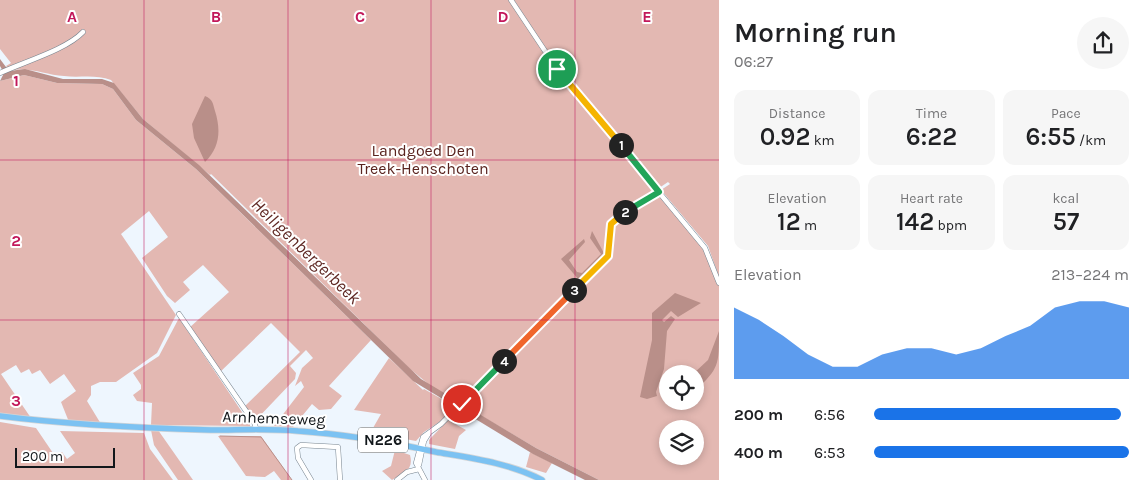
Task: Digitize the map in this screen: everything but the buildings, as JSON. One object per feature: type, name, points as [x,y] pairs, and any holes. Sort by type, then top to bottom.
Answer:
[{"type":"main road","name":"Arnhemseweg","points":[[0,416],[66,424],[297,430],[387,441],[497,465],[542,480]]},
{"type":"street","points":[[511,0],[552,62],[705,248],[719,283]]},
{"type":"street","points":[[1,72],[28,62],[76,38],[83,32]]},
{"type":"street","points":[[425,480],[416,463],[423,436],[462,404],[608,256],[610,227],[614,220],[659,192]]},
{"type":"street","points":[[179,314],[255,424],[256,430]]},
{"type":"street","points":[[311,480],[298,458],[298,446],[338,446],[340,480]]},
{"type":"street","points":[[397,480],[407,472],[419,469]]},
{"type":"green space","name":"Landgoed Den Treek-Henschoten","points":[[0,0],[509,0],[547,58],[657,190],[611,218],[607,252],[578,278],[579,280],[460,403],[432,387],[409,368],[211,174],[143,119],[111,80],[100,77],[57,75],[30,70],[10,71],[6,66],[11,63],[0,49]]},
{"type":"green space","points":[[514,0],[719,0],[719,277],[708,246],[661,190],[670,184],[668,182],[659,188],[549,55]]},
{"type":"green space","points":[[24,75],[57,83],[102,84],[113,89],[136,120],[196,169],[371,340],[329,386],[342,396],[331,409],[319,410],[312,404],[293,427],[274,426],[304,387],[301,381],[295,386],[302,368],[313,358],[306,350],[290,366],[296,373],[295,379],[253,423],[243,408],[300,352],[271,323],[219,373],[189,328],[229,292],[203,265],[183,282],[190,290],[175,303],[167,296],[142,258],[168,237],[149,211],[121,234],[176,315],[157,353],[116,382],[100,382],[91,386],[91,395],[87,401],[101,424],[69,422],[61,402],[76,391],[64,374],[50,384],[40,370],[32,374],[29,369],[21,373],[16,365],[1,374],[31,418],[0,414],[0,81]]},
{"type":"green space","points":[[660,194],[705,251],[719,285],[719,480],[599,480],[536,448],[463,405],[604,262],[610,253],[615,221]]},
{"type":"green space","points":[[179,318],[250,426],[151,425],[152,403],[137,401],[133,395],[141,389],[141,385],[133,373],[159,356]]},
{"type":"green space","points":[[389,358],[423,390],[456,407],[441,421],[424,432],[416,441],[384,435],[369,435],[381,414],[354,410]]},
{"type":"green space","points":[[448,420],[466,430],[459,436],[455,449],[429,444],[429,440]]},
{"type":"green space","points":[[0,422],[36,428],[55,456],[62,452],[67,459],[75,453],[60,431],[144,433],[150,449],[173,480],[0,480]]},
{"type":"green space","points":[[151,430],[158,430],[193,480],[178,480],[154,445]]},
{"type":"green space","points":[[218,436],[261,436],[292,480],[281,480],[274,471],[265,477],[246,476]]},
{"type":"green space","points":[[395,450],[410,455],[411,464],[407,470],[392,480],[382,471],[391,466]]},
{"type":"green space","points":[[530,452],[552,463],[546,473],[526,467]]},
{"type":"shaded area","points":[[0,59],[9,71],[25,69],[63,79],[102,79],[114,83],[143,119],[199,165],[421,379],[536,448],[599,480],[585,480],[533,454],[413,381],[196,169],[136,120],[113,89],[102,84],[57,83],[24,75],[0,81],[4,73],[0,66]]},
{"type":"shaded area","points":[[205,96],[213,104],[217,118],[218,138],[214,150],[205,162],[194,138],[192,124]]},
{"type":"shaded area","points":[[592,231],[605,255],[579,280],[561,259],[584,239],[585,242],[569,260],[577,272],[582,273],[601,254],[590,238]]},
{"type":"shaded area","points":[[675,293],[701,303],[678,317],[671,311],[662,320],[664,322],[671,316],[675,319],[667,331],[664,365],[659,365],[657,396],[647,399],[640,397],[652,340],[652,313]]},
{"type":"shaded area","points":[[719,331],[719,352],[716,366],[704,382],[703,365],[708,360]]},
{"type":"waterway","points":[[220,436],[261,437],[292,480]]},
{"type":"route","points":[[462,404],[608,256],[610,252],[610,227],[614,220],[659,192],[557,69]]},
{"type":"water label","name":"Heiligenbergerbeek","points":[[306,251]]}]
